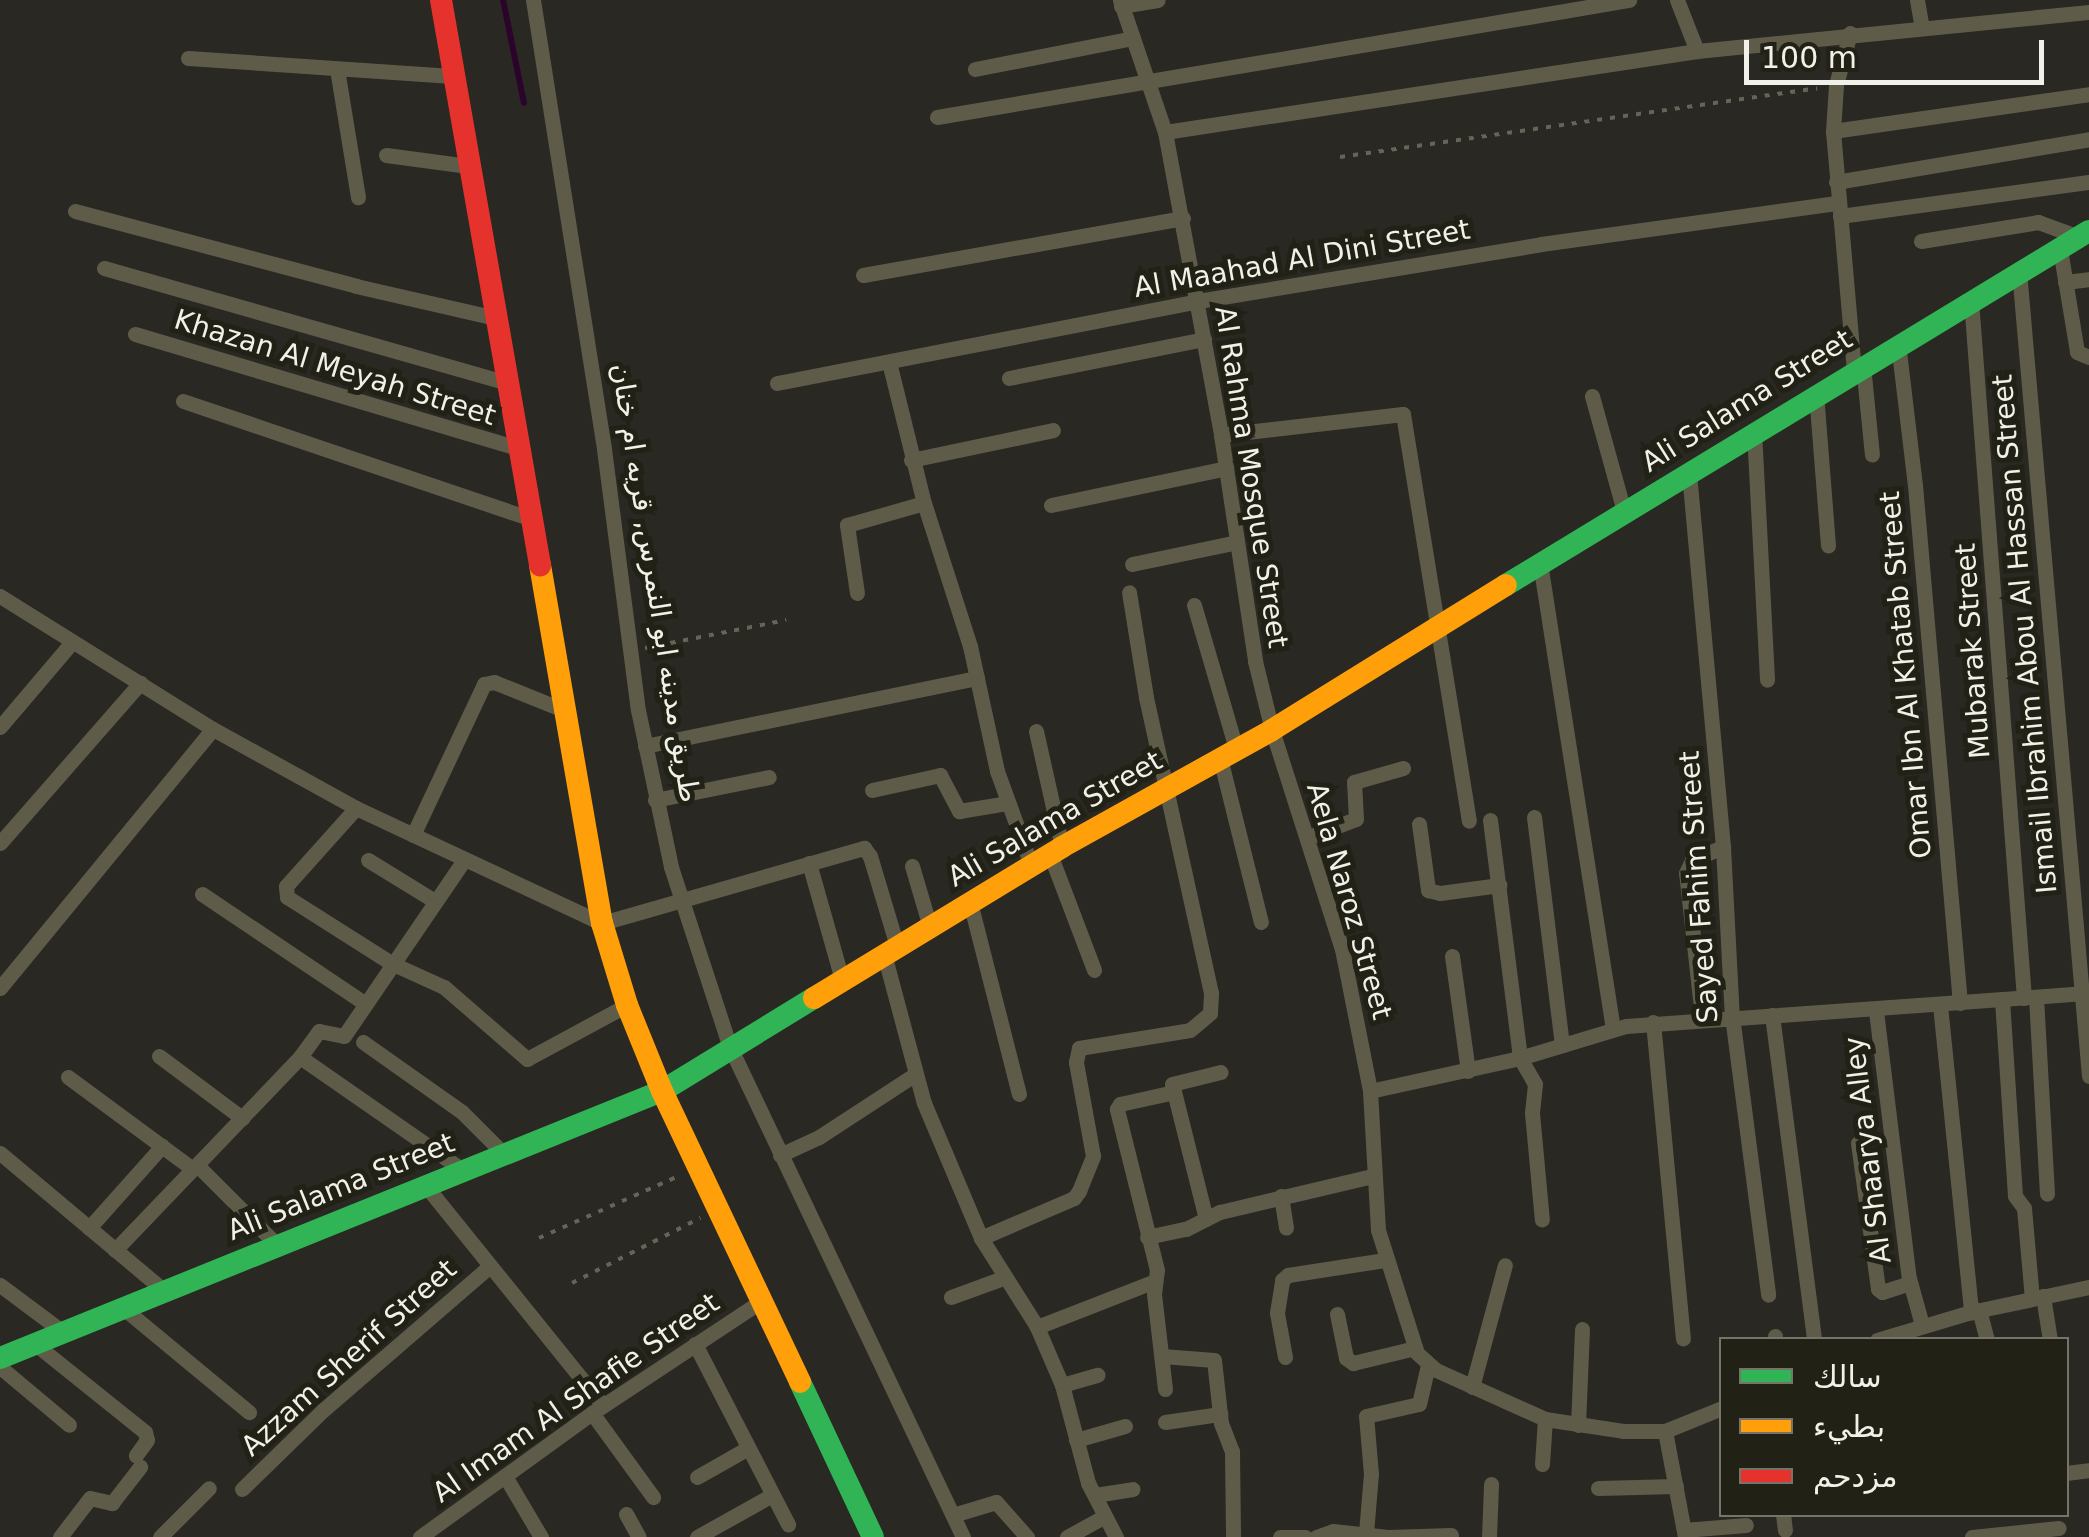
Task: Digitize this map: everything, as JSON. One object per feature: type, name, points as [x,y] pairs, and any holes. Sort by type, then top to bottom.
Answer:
[{"type":"street","points":[[441,0],[602,923],[627,1004],[662,1091],[873,1537]]},
{"type":"street","name":"طريق مدينه ابو النمرس, قريه ام خنان","points":[[532,0],[604,449],[644,746],[681,899],[730,1046],[964,1537]]},
{"type":"street","points":[[1120,3],[1158,0]]},
{"type":"street","points":[[936,117],[1629,0]]},
{"type":"street","points":[[1677,0],[1697,51]]},
{"type":"street","points":[[1917,0],[1922,28]]},
{"type":"street","name":"Al Rahma Mosque Street","points":[[1120,3],[1165,132],[1183,218],[1221,435],[1243,603],[1272,730]]},
{"type":"street","points":[[1165,132],[1697,51],[2089,12]]},
{"type":"street","points":[[1850,33],[1836,85],[1832,132],[1858,368],[1872,455]]},
{"type":"street","points":[[974,69],[1133,38]]},
{"type":"street","points":[[188,58],[455,76]]},
{"type":"street","points":[[337,69],[358,197]]},
{"type":"street","points":[[1832,132],[2089,94]]},
{"type":"street","points":[[1836,182],[2089,140]]},
{"type":"street","points":[[386,155],[468,166]]},
{"type":"street","name":"Al Maahad Al Dini Street","points":[[777,383],[1198,301],[1541,244],[2089,182]]},
{"type":"street","points":[[76,211],[356,286],[496,318]]},
{"type":"street","points":[[863,275],[1183,218]]},
{"type":"street","points":[[1921,241],[2038,222],[2076,239],[2065,282],[2077,352],[2089,357]]},
{"type":"street","name":"Ali Salama Street","points":[[0,1358],[662,1091],[1048,855],[1272,730],[1436,625],[2076,239]]},
{"type":"street","points":[[104,268],[508,383]]},
{"type":"street","name":"Ismail Ibrahim Abou Al Hassan Street","points":[[2020,270],[2085,994],[2089,1076]]},
{"type":"street","points":[[2065,282],[2089,278]]},
{"type":"street","name":"Mubarak Street","points":[[1971,300],[2047,1194]]},
{"type":"street","name":"Khazan Al Meyah Street","points":[[136,334],[520,449]]},
{"type":"street","points":[[1009,378],[1204,339]]},
{"type":"street","name":"Omar Ibn Al Khatab Street","points":[[1898,344],[1915,485],[1960,1003]]},
{"type":"street","points":[[889,362],[912,460],[977,678],[1008,803],[1048,855],[1094,970]]},
{"type":"street","points":[[1816,394],[1828,546]]},
{"type":"street","points":[[1592,396],[1624,511]]},
{"type":"street","points":[[183,401],[532,519]]},
{"type":"street","points":[[1221,435],[1403,414],[1469,821]]},
{"type":"street","points":[[912,460],[1054,430]]},
{"type":"street","points":[[1754,431],[1767,680]]},
{"type":"street","points":[[1051,505],[1226,468]]},
{"type":"street","name":"Sayed Fahim Street","points":[[1689,473],[1723,847],[1732,1016],[1768,1296]]},
{"type":"street","points":[[857,593],[847,524],[924,503]]},
{"type":"street","points":[[1132,564],[1237,542]]},
{"type":"street","points":[[1540,563],[1613,1028]]},
{"type":"street","points":[[981,1238],[1074,1198],[1080,1191],[1093,1156],[1076,1062],[1079,1048],[1190,1030],[1210,1013],[1211,993],[1166,788],[1129,592]]},
{"type":"street","points":[[3,604],[356,808],[602,923],[858,849],[868,851],[914,1075],[981,1238],[1002,1278],[1037,1327],[1062,1385],[1094,1496],[1116,1537]]},
{"type":"street","points":[[1194,606],[1261,922]]},
{"type":"street","points":[[0,726],[72,642]]},
{"type":"street","points":[[644,746],[977,678]]},
{"type":"street","points":[[413,835],[484,684],[494,682],[566,711]]},
{"type":"street","points":[[0,843],[140,683]]},
{"type":"street","points":[[0,988],[213,728]]},
{"type":"street","name":"Aela Naroz Street","points":[[1272,730],[1342,949],[1370,1092],[1372,1176],[1385,1260],[1414,1348],[1428,1365],[1546,1419],[1666,1431],[1719,1409]]},
{"type":"street","points":[[1036,731],[1048,855]]},
{"type":"street","points":[[1309,836],[1356,820],[1354,782],[1403,768]]},
{"type":"street","points":[[872,790],[940,775],[959,810],[1008,803]]},
{"type":"street","points":[[655,800],[769,777]]},
{"type":"street","points":[[356,808],[284,892],[391,964],[444,987],[527,1059],[627,1004]]},
{"type":"street","points":[[1534,817],[1562,1044]]},
{"type":"street","points":[[1490,820],[1520,1058],[1536,1084],[1532,1113],[1542,1220]]},
{"type":"street","points":[[1419,824],[1428,890],[1499,885]]},
{"type":"street","points":[[1702,1017],[1686,873],[1692,860],[1723,847]]},
{"type":"street","points":[[368,860],[435,901]]},
{"type":"street","points":[[115,1250],[300,1057],[321,1030],[343,1037],[464,860]]},
{"type":"street","points":[[809,863],[842,980]]},
{"type":"street","points":[[912,866],[930,927]]},
{"type":"street","points":[[202,894],[366,1004]]},
{"type":"street","points":[[970,902],[1018,1094]]},
{"type":"street","points":[[1452,956],[1468,1071]]},
{"type":"street","points":[[1370,1092],[1520,1058],[1613,1028],[1654,1022],[1876,1011],[2085,994]]},
{"type":"street","points":[[2002,1000],[2015,1196],[2024,1208],[2038,1297],[2049,1337]]},
{"type":"street","points":[[1940,1005],[1975,1311],[1985,1337]]},
{"type":"street","name":"Al Shaarya Alley","points":[[1876,1011],[1910,1283],[1922,1325]]},
{"type":"street","points":[[1772,1015],[1814,1337]]},
{"type":"street","points":[[1654,1022],[1683,1339]]},
{"type":"street","points":[[364,1042],[462,1112],[505,1155]]},
{"type":"street","points":[[159,1056],[242,1118]]},
{"type":"street","points":[[300,1057],[464,1171]]},
{"type":"street","points":[[1206,1219],[1174,1081],[1220,1072]]},
{"type":"street","points":[[780,1155],[819,1137],[914,1075]]},
{"type":"street","points":[[68,1077],[195,1167],[278,1244]]},
{"type":"street","points":[[1165,1390],[1157,1270],[1117,1108],[1120,1104],[1174,1092]]},
{"type":"street","name":"Al Shaarya Alley","points":[[1858,1143],[1878,1289],[1882,1292],[1910,1283]]},
{"type":"street","points":[[89,1228],[162,1146]]},
{"type":"street","points":[[0,1152],[163,1290]]},
{"type":"street","points":[[1147,1237],[1281,1196],[1372,1176]]},
{"type":"street","points":[[426,1186],[598,1409],[653,1496]]},
{"type":"street","points":[[1281,1196],[1286,1228]]},
{"type":"street","points":[[1285,1357],[1276,1313],[1282,1280],[1288,1275],[1385,1260]]},
{"type":"street","points":[[1472,1387],[1504,1265]]},
{"type":"street","name":"Azzam Sherif Street","points":[[242,1489],[363,1374],[490,1266]]},
{"type":"street","points":[[951,1297],[1002,1278]]},
{"type":"street","points":[[1037,1327],[1155,1281]]},
{"type":"street","points":[[0,1285],[63,1332]]},
{"type":"street","points":[[1890,1337],[1975,1311],[2089,1287]]},
{"type":"street","name":"Al Imam Al Shafie Street","points":[[420,1537],[598,1409],[761,1301]]},
{"type":"street","points":[[122,1308],[249,1412]]},
{"type":"street","points":[[1338,1314],[1346,1358],[1353,1363],[1414,1348]]},
{"type":"street","points":[[1578,1425],[1582,1329]]},
{"type":"street","points":[[34,1344],[146,1432],[147,1440],[138,1461],[108,1505],[90,1498],[60,1537]]},
{"type":"street","points":[[695,1344],[788,1524]]},
{"type":"street","points":[[1162,1356],[1214,1360],[1220,1414],[1232,1451],[1233,1537]]},
{"type":"street","points":[[1366,1533],[1370,1474],[1366,1416],[1418,1404],[1428,1365]]},
{"type":"street","points":[[0,1367],[69,1425]]},
{"type":"street","points":[[1062,1385],[1098,1375]]},
{"type":"street","points":[[1164,1422],[1220,1414]]},
{"type":"street","points":[[1542,1464],[1546,1419]]},
{"type":"street","points":[[1076,1440],[1125,1426]]},
{"type":"street","points":[[1666,1431],[1684,1534],[1746,1525]]},
{"type":"street","points":[[698,1477],[748,1448]]},
{"type":"street","points":[[504,1476],[541,1537]]},
{"type":"street","points":[[1488,1537],[1491,1484]]},
{"type":"street","points":[[1598,1488],[1676,1486]]},
{"type":"street","points":[[160,1537],[208,1488]]},
{"type":"street","points":[[1094,1496],[1133,1489]]},
{"type":"street","points":[[697,1537],[772,1495]]},
{"type":"street","points":[[954,1515],[996,1502],[1027,1537]]},
{"type":"street","points":[[626,1514],[640,1537]]},
{"type":"street","points":[[1068,1537],[1105,1516]]},
{"type":"street","points":[[1972,1537],[2058,1528]]},
{"type":"street","points":[[1316,1537],[1328,1531],[1451,1535]]},
{"type":"street","points":[[1280,1537],[1305,1537]]},
{"type":"path","points":[[1340,158],[1836,85]]},
{"type":"path","points":[[630,651],[786,620]]},
{"type":"path","points":[[539,1238],[698,1167]]},
{"type":"path","points":[[572,1283],[718,1209]]},
{"type":"waterway","points":[[503,0],[524,103]]},
{"type":"traffic: fast","points":[[1506,585],[2089,231]]},
{"type":"traffic: fast","points":[[0,1358],[662,1091],[814,998]]},
{"type":"traffic: fast","points":[[800,1382],[873,1537]]},
{"type":"traffic: slow","points":[[540,565],[602,923],[627,1005],[662,1091],[800,1382]]},
{"type":"traffic: slow","points":[[814,998],[1062,847],[1272,730],[1506,585]]},
{"type":"traffic: jam","points":[[441,0],[540,565]]}]
